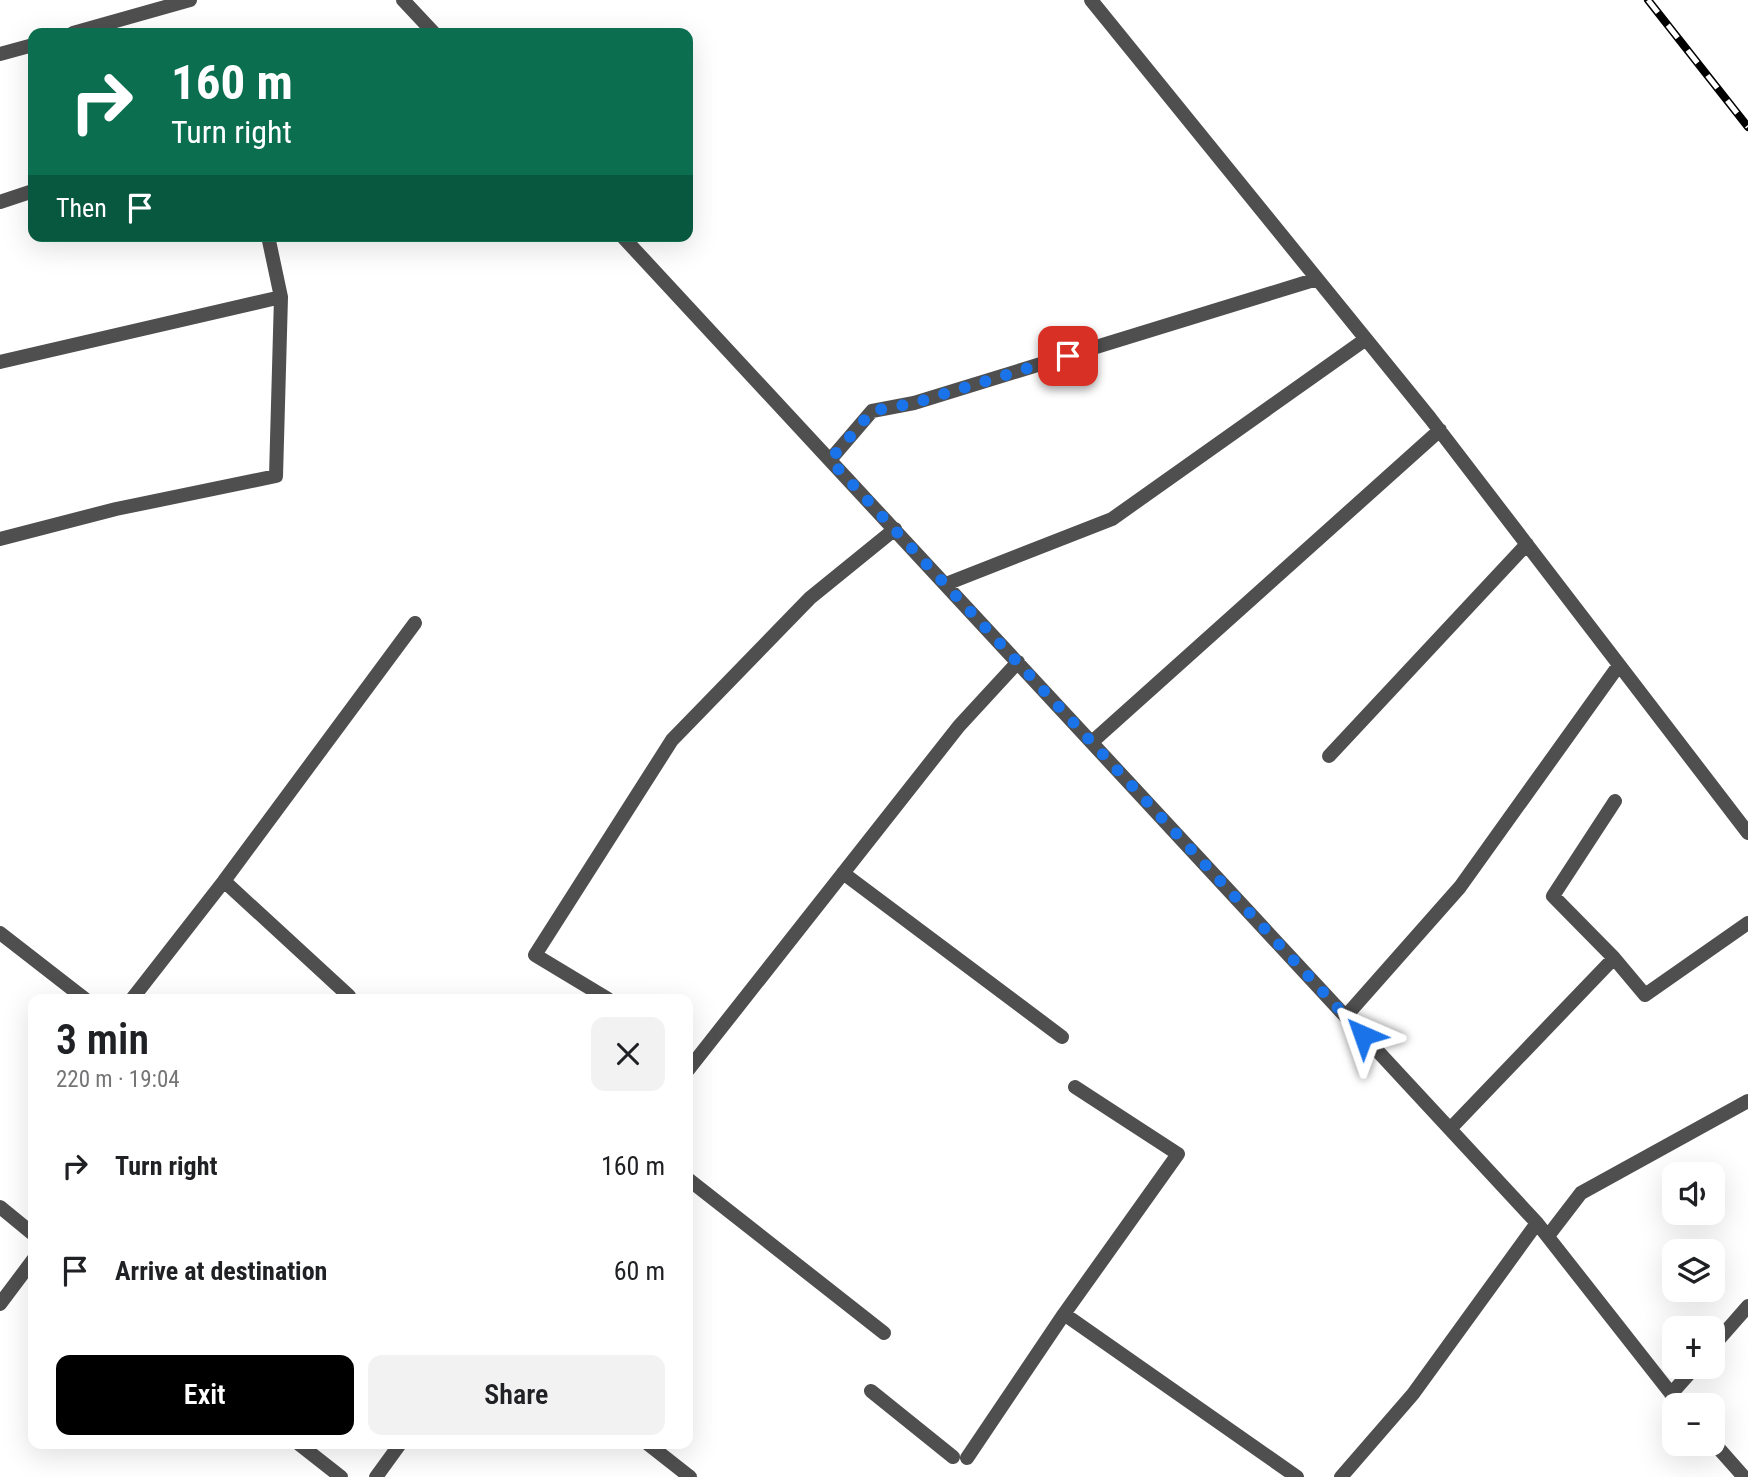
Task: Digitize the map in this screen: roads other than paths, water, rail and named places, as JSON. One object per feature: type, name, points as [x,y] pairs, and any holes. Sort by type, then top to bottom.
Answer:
[{"type":"street","points":[[92,28],[190,0]]},
{"type":"street","points":[[403,0],[429,28]]},
{"type":"street","points":[[1091,0],[1440,430],[1748,833]]},
{"type":"street","points":[[0,54],[28,46]]},
{"type":"street","points":[[0,202],[28,193]]},
{"type":"street","points":[[0,539],[116,509],[275,476],[281,297],[269,242]]},
{"type":"street","points":[[628,242],[1537,1223],[1670,1393]]},
{"type":"street","points":[[830,460],[872,411],[914,403],[1318,278]]},
{"type":"street","points":[[0,362],[281,297]]},
{"type":"street","points":[[946,584],[1112,520],[1366,339]]},
{"type":"street","points":[[1092,742],[1440,430]]},
{"type":"street","points":[[600,994],[535,956],[672,740],[810,598],[895,530]]},
{"type":"street","points":[[1329,756],[1527,544]]},
{"type":"street","points":[[136,994],[225,881],[415,623]]},
{"type":"street","points":[[694,1051],[843,873],[959,726],[1018,662]]},
{"type":"street","points":[[1346,1016],[1460,887],[1619,665]]},
{"type":"street","points":[[1615,801],[1553,896],[1614,958],[1645,995],[1748,923]]},
{"type":"street","points":[[843,873],[1062,1037]]},
{"type":"street","points":[[225,881],[346,994]]},
{"type":"street","points":[[0,933],[79,994]]},
{"type":"street","points":[[1450,1129],[1614,958]]},
{"type":"street","points":[[871,1391],[960,1458],[1178,1154],[1075,1087]]},
{"type":"street","points":[[1548,1236],[1581,1193],[1748,1101]]},
{"type":"street","points":[[693,1183],[884,1333]]},
{"type":"street","points":[[0,1207],[28,1230]]},
{"type":"street","points":[[1341,1477],[1413,1394],[1537,1223]]},
{"type":"street","points":[[0,1304],[28,1267]]},
{"type":"street","points":[[1725,1332],[1748,1306]]},
{"type":"street","points":[[1064,1314],[1297,1477]]},
{"type":"street","points":[[305,1449],[341,1477]]},
{"type":"street","points":[[376,1477],[396,1449]]},
{"type":"street","points":[[654,1449],[690,1477]]},
{"type":"street","points":[[1725,1456],[1741,1476]]},
{"type":"railway","points":[[1648,0],[1748,127]]}]
